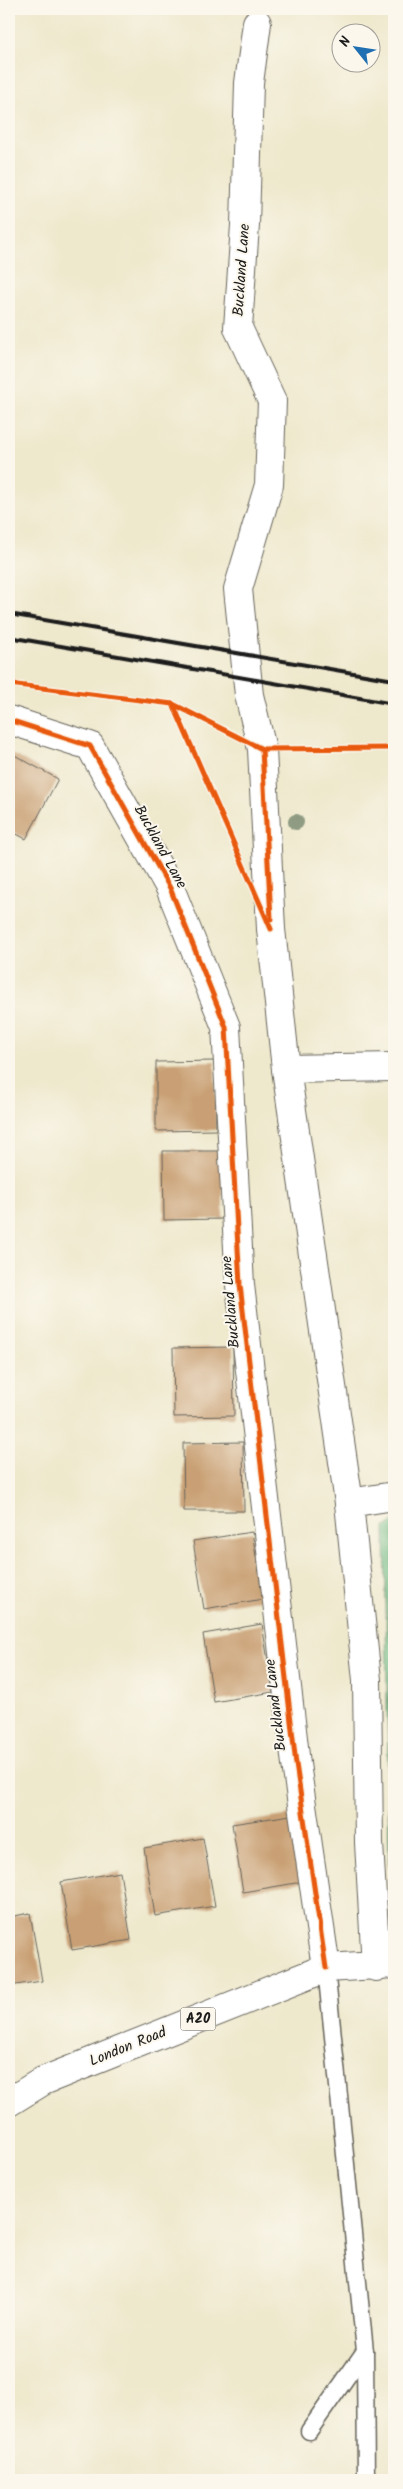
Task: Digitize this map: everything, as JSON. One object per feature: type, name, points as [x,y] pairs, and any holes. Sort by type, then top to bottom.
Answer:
[{"type":"street","name":"Buckland Lane","points":[[257,16],[249,82],[245,224],[238,328],[272,401],[269,485],[238,589],[249,695],[262,749],[271,929],[286,1068],[349,1503],[367,1680],[369,1843],[385,1965]]},
{"type":"street","name":"Buckland Lane","points":[[9,720],[90,746],[170,888],[226,1027],[240,1284],[296,1764],[326,1968]]},
{"type":"street","points":[[286,1068],[394,1067]]},
{"type":"street","points":[[349,1503],[394,1496]]},
{"type":"street","name":"London Road","points":[[9,2102],[43,2081],[326,1968],[385,1965]]},
{"type":"lane","points":[[326,1968],[366,2351],[366,2480]]},
{"type":"lane","points":[[308,2431],[366,2351]]},
{"type":"path","points":[[164,703],[173,704],[262,749]]},
{"type":"path","points":[[173,704],[177,713]]},
{"type":"green space","points":[[394,1521],[394,1877],[389,1864],[385,1527]]},
{"type":"building","points":[[9,752],[58,779],[26,839],[9,830]]},
{"type":"building","points":[[215,1061],[216,1130],[156,1131],[156,1062]]},
{"type":"building","points":[[163,1151],[223,1151],[223,1219],[164,1220]]},
{"type":"building","points":[[233,1347],[234,1416],[174,1417],[173,1348]]},
{"type":"building","points":[[243,1442],[244,1511],[184,1511],[183,1443]]},
{"type":"building","points":[[252,1532],[263,1599],[204,1609],[193,1541]]},
{"type":"building","points":[[262,1624],[273,1692],[214,1702],[203,1634]]},
{"type":"building","points":[[291,1815],[302,1882],[243,1892],[232,1824]]},
{"type":"building","points":[[203,1838],[215,1906],[155,1916],[144,1848]]},
{"type":"building","points":[[120,1872],[131,1940],[72,1950],[61,1882]]},
{"type":"building","points":[[30,1913],[42,1981],[9,1986],[9,1917]]},
{"type":"railway","points":[[9,614],[394,680]]},
{"type":"railway","points":[[9,637],[394,704]]},
{"type":"cycle path","points":[[9,684],[173,704],[262,749],[394,748]]},
{"type":"cycle path","points":[[173,704],[271,929]]},
{"type":"cycle path","points":[[9,720],[90,746],[170,888],[226,1027],[240,1285],[296,1764],[326,1968]]},
{"type":"cycle path","points":[[262,749],[271,919]]}]
